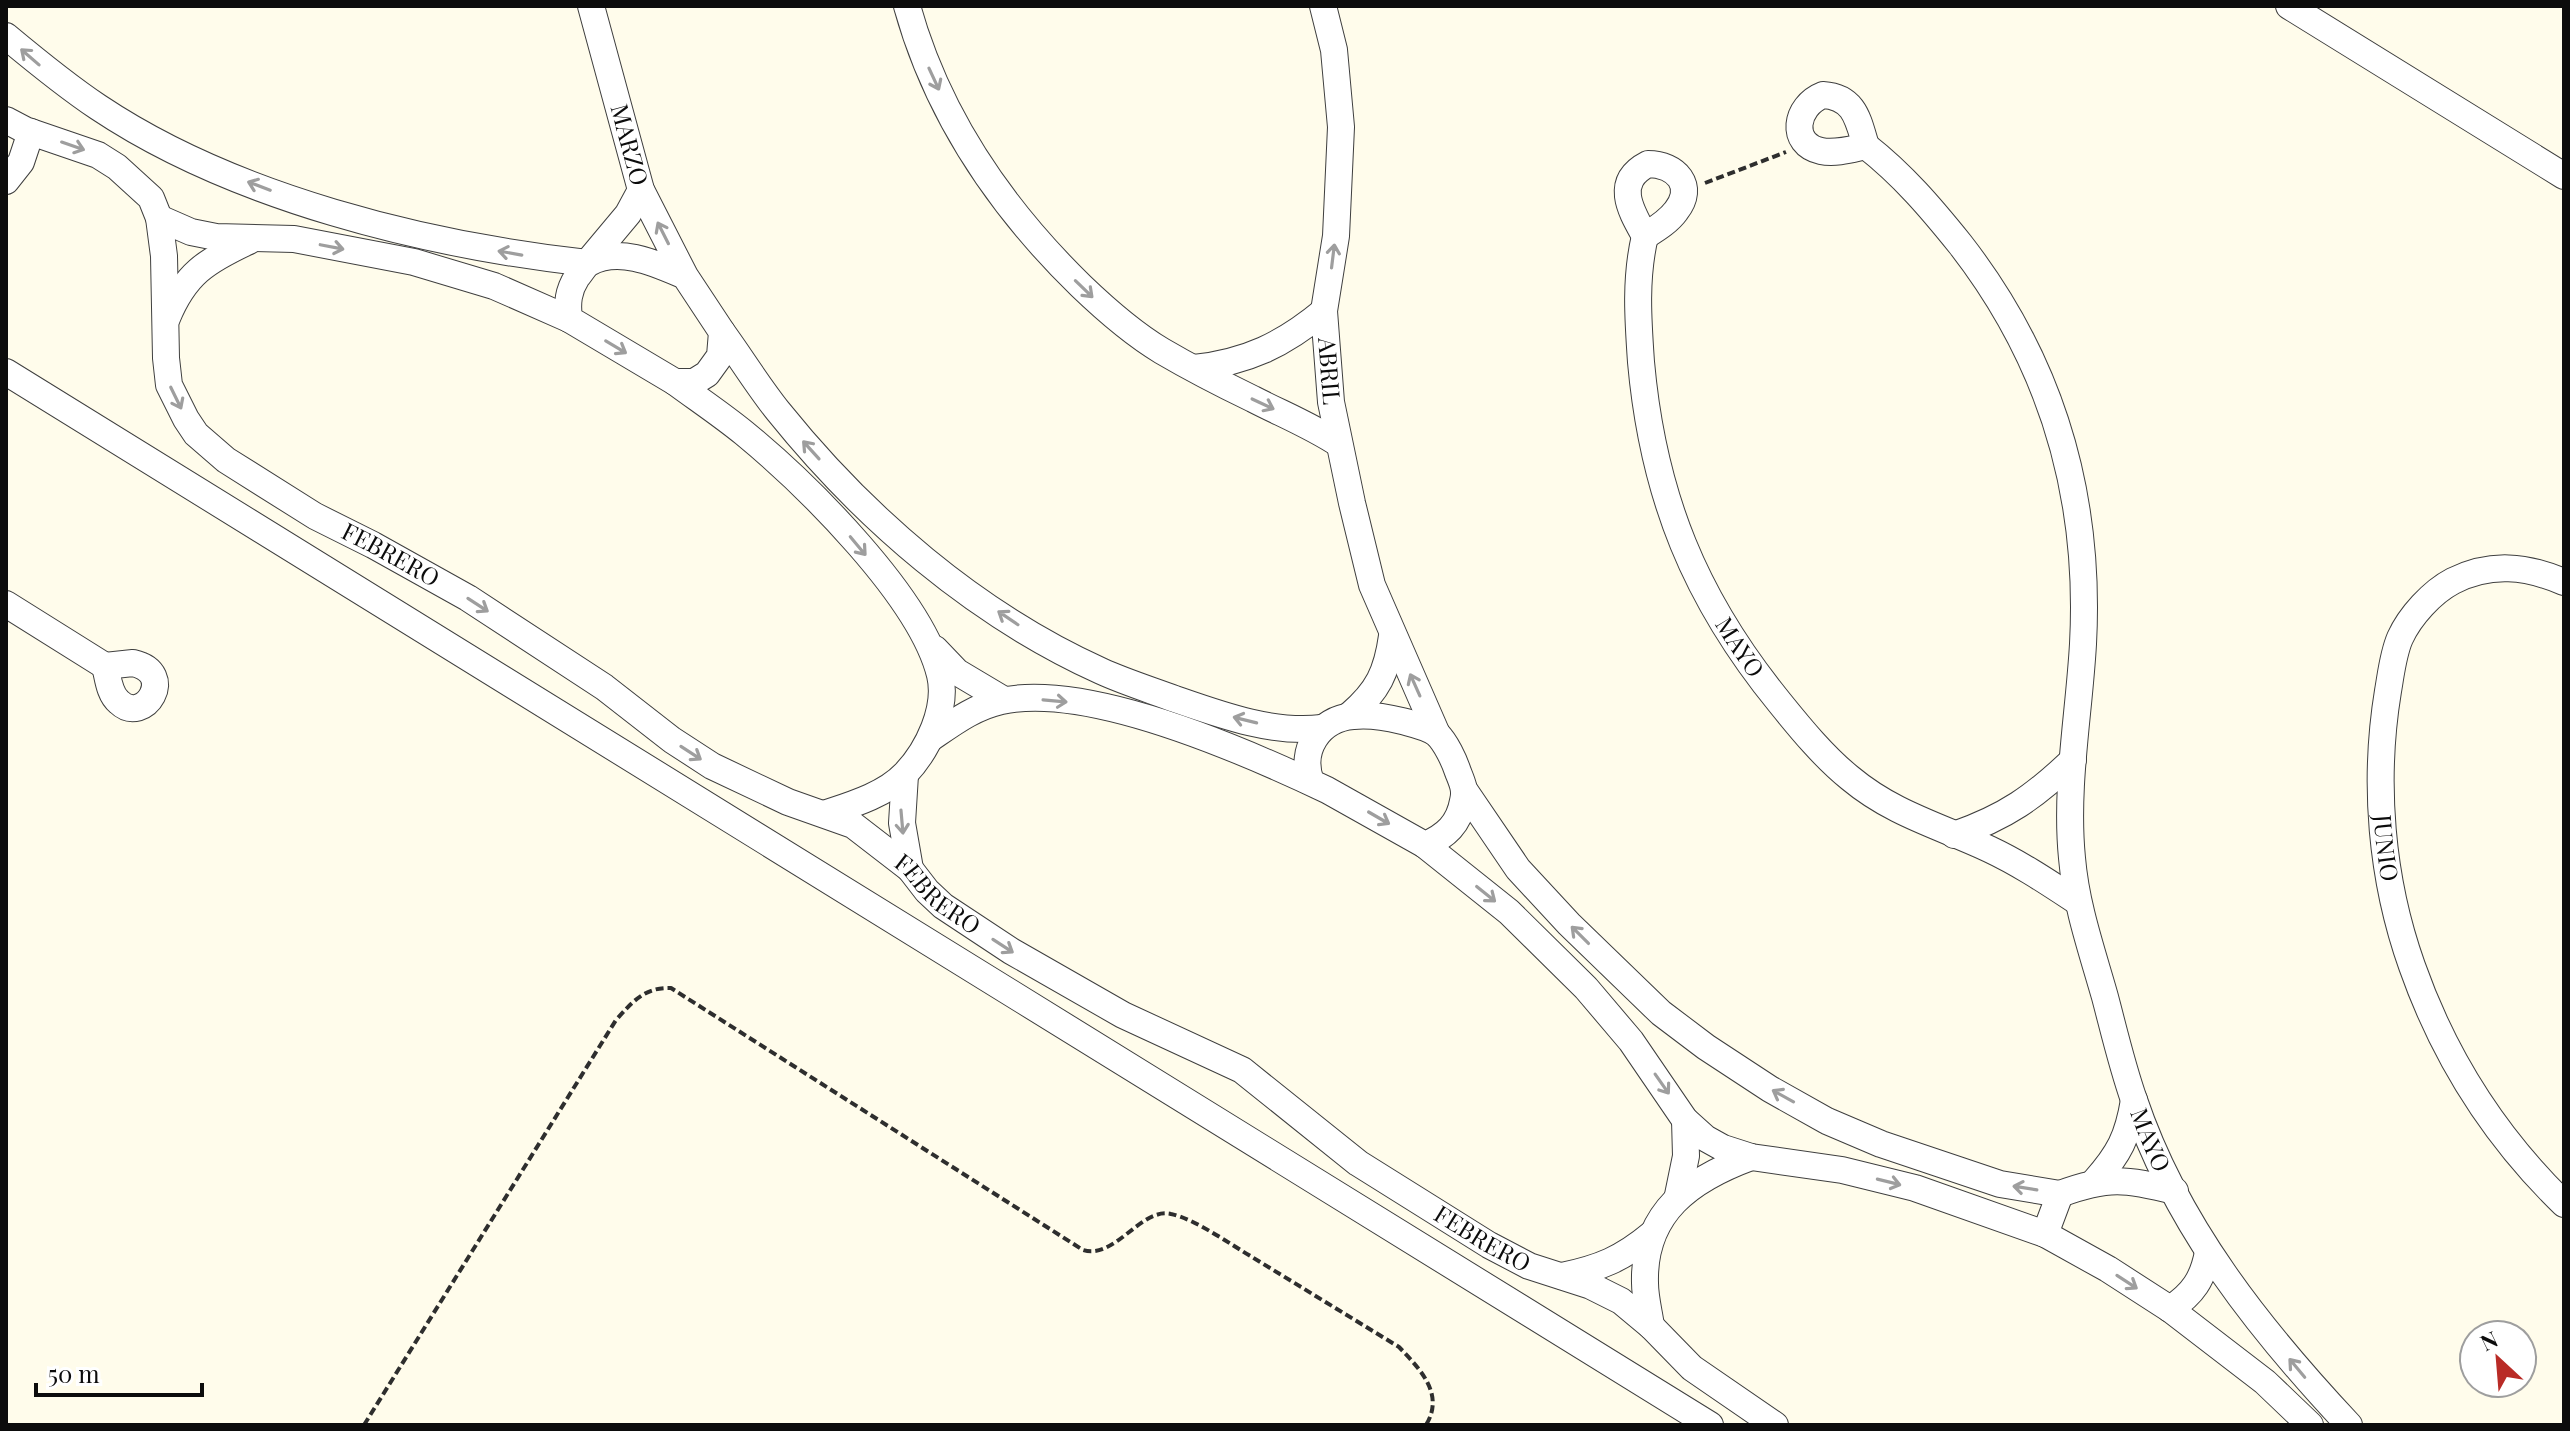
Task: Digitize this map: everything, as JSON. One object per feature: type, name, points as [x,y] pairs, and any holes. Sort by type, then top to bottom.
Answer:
[{"type":"street","name":"MARZO","points":[[591,6],[641,190],[685,276],[776,408],[807,446],[879,521],[913,550],[1030,633],[1101,671],[1211,712],[1273,727],[1322,728]]},
{"type":"street","points":[[907,6],[930,73],[957,126],[980,166],[1033,237],[1103,307],[1136,334],[1194,368],[1319,430],[1339,444]]},
{"type":"street","name":"ABRIL","points":[[1323,6],[1334,50],[1341,127],[1336,236],[1324,311],[1331,402],[1363,553],[1392,636],[1437,734]]},
{"type":"street","points":[[2297,8],[2564,176]]},
{"type":"street","points":[[6,36],[66,85],[145,135],[211,167],[300,201],[342,215],[507,254],[587,263],[610,257],[632,257],[685,276]]},
{"type":"street","points":[[1823,95],[1835,96],[1846,102],[1854,112],[1866,146],[1817,151],[1807,144],[1800,133],[1803,109],[1812,99],[1823,95]]},
{"type":"street","points":[[6,120],[98,155],[122,171],[151,198],[159,218],[191,232],[216,237],[294,239],[414,262],[494,286],[569,319],[675,382],[743,432],[847,533],[896,589],[930,644],[957,672],[1004,700]]},
{"type":"street","points":[[6,181],[21,162],[31,132]]},
{"type":"street","points":[[122,171],[145,135]]},
{"type":"street","name":"MAYO","points":[[1866,146],[1894,168],[1918,193],[1994,290],[2027,350],[2055,419],[2070,468],[2084,577],[2083,643],[2070,803],[2071,857],[2078,902],[2134,1100],[2175,1191],[2208,1252],[2274,1340],[2349,1425]]},
{"type":"street","points":[[1648,164],[1662,164],[1674,170],[1681,179],[1684,191],[1682,203],[1674,214],[1645,236],[1629,204],[1627,191],[1630,179],[1638,169],[1648,164]]},
{"type":"street","points":[[569,319],[567,305],[571,287],[628,214],[641,190]]},
{"type":"street","points":[[294,239],[300,201]]},
{"type":"street","name":"FEBRERO","points":[[159,218],[164,256],[169,385],[196,434],[226,460],[283,498],[468,598],[604,687],[672,740],[712,766],[788,802],[853,825],[910,869],[943,906],[1011,951],[1123,1015],[1242,1070],[1358,1163],[1508,1256],[1591,1286],[1621,1301],[1651,1326],[1692,1368],[1775,1425]]},
{"type":"street","name":"MAYO","points":[[1645,236],[1639,260],[1638,327],[1652,443],[1669,511],[1686,554],[1731,638],[1757,675],[1849,778],[1904,814],[2018,863],[2078,902]]},
{"type":"street","points":[[165,322],[177,292],[197,270],[221,254],[255,238]]},
{"type":"street","points":[[1194,368],[1229,364],[1264,351],[1324,311]]},
{"type":"street","points":[[675,382],[694,382],[707,374],[720,356],[722,332]]},
{"type":"street","points":[[6,372],[1710,1425]]},
{"type":"street","points":[[886,579],[900,557],[913,550]]},
{"type":"street","name":"JUNIO","points":[[2564,582],[2518,568],[2495,567],[2469,573],[2446,585],[2424,604],[2399,639],[2383,724],[2381,770],[2387,867],[2397,921],[2424,997],[2458,1071],[2485,1112],[2513,1150],[2564,1204]]},
{"type":"street","points":[[6,604],[105,666]]},
{"type":"street","points":[[1311,782],[1305,766],[1308,749],[1322,728],[1350,715],[1369,699],[1384,674],[1392,636]]},
{"type":"street","points":[[824,814],[865,798],[905,775],[931,738],[941,704],[941,677],[930,644]]},
{"type":"street","points":[[1096,705],[1101,693],[1101,671]]},
{"type":"street","points":[[931,738],[986,705],[1004,700],[1053,700],[1096,705],[1237,749],[1311,782],[1425,845],[1509,912],[1586,988],[1631,1041],[1685,1120],[1705,1138],[1751,1157],[1842,1170],[1915,1188],[2045,1234],[2108,1269],[2170,1309],[2265,1382],[2310,1425]]},
{"type":"street","points":[[1350,715],[1380,716],[1419,725],[1437,734],[1454,760],[1465,791],[1518,869],[1579,934],[1661,1013],[1770,1089],[1881,1144],[2000,1184],[2060,1194],[2095,1181],[2136,1182],[2175,1191]]},
{"type":"street","points":[[1954,835],[2008,812],[2037,794],[2073,760]]},
{"type":"street","points":[[905,775],[902,823],[910,869]]},
{"type":"street","points":[[1425,845],[1442,837],[1460,816],[1465,791]]},
{"type":"street","points":[[1631,1041],[1661,1013]]},
{"type":"street","points":[[2095,1181],[2115,1159],[2129,1132],[2134,1100]]},
{"type":"street","points":[[1562,1276],[1597,1269],[1619,1258],[1652,1234],[1678,1195],[1686,1156],[1685,1120]]},
{"type":"street","points":[[1842,1170],[1852,1131]]},
{"type":"street","points":[[1678,1195],[1725,1166],[1751,1157]]},
{"type":"street","points":[[2045,1234],[2060,1194]]},
{"type":"street","points":[[1651,1326],[1645,1286],[1652,1234]]},
{"type":"street","points":[[2170,1309],[2190,1296],[2204,1274],[2208,1252]]},
{"type":"path","points":[[1684,191],[1807,144]]},
{"type":"path","points":[[364,1425],[616,1020],[636,997],[657,987],[671,988],[1083,1250],[1092,1253],[1107,1247],[1154,1216],[1169,1213],[1214,1234],[1399,1347],[1420,1369],[1433,1396],[1433,1414],[1426,1425]]}]
